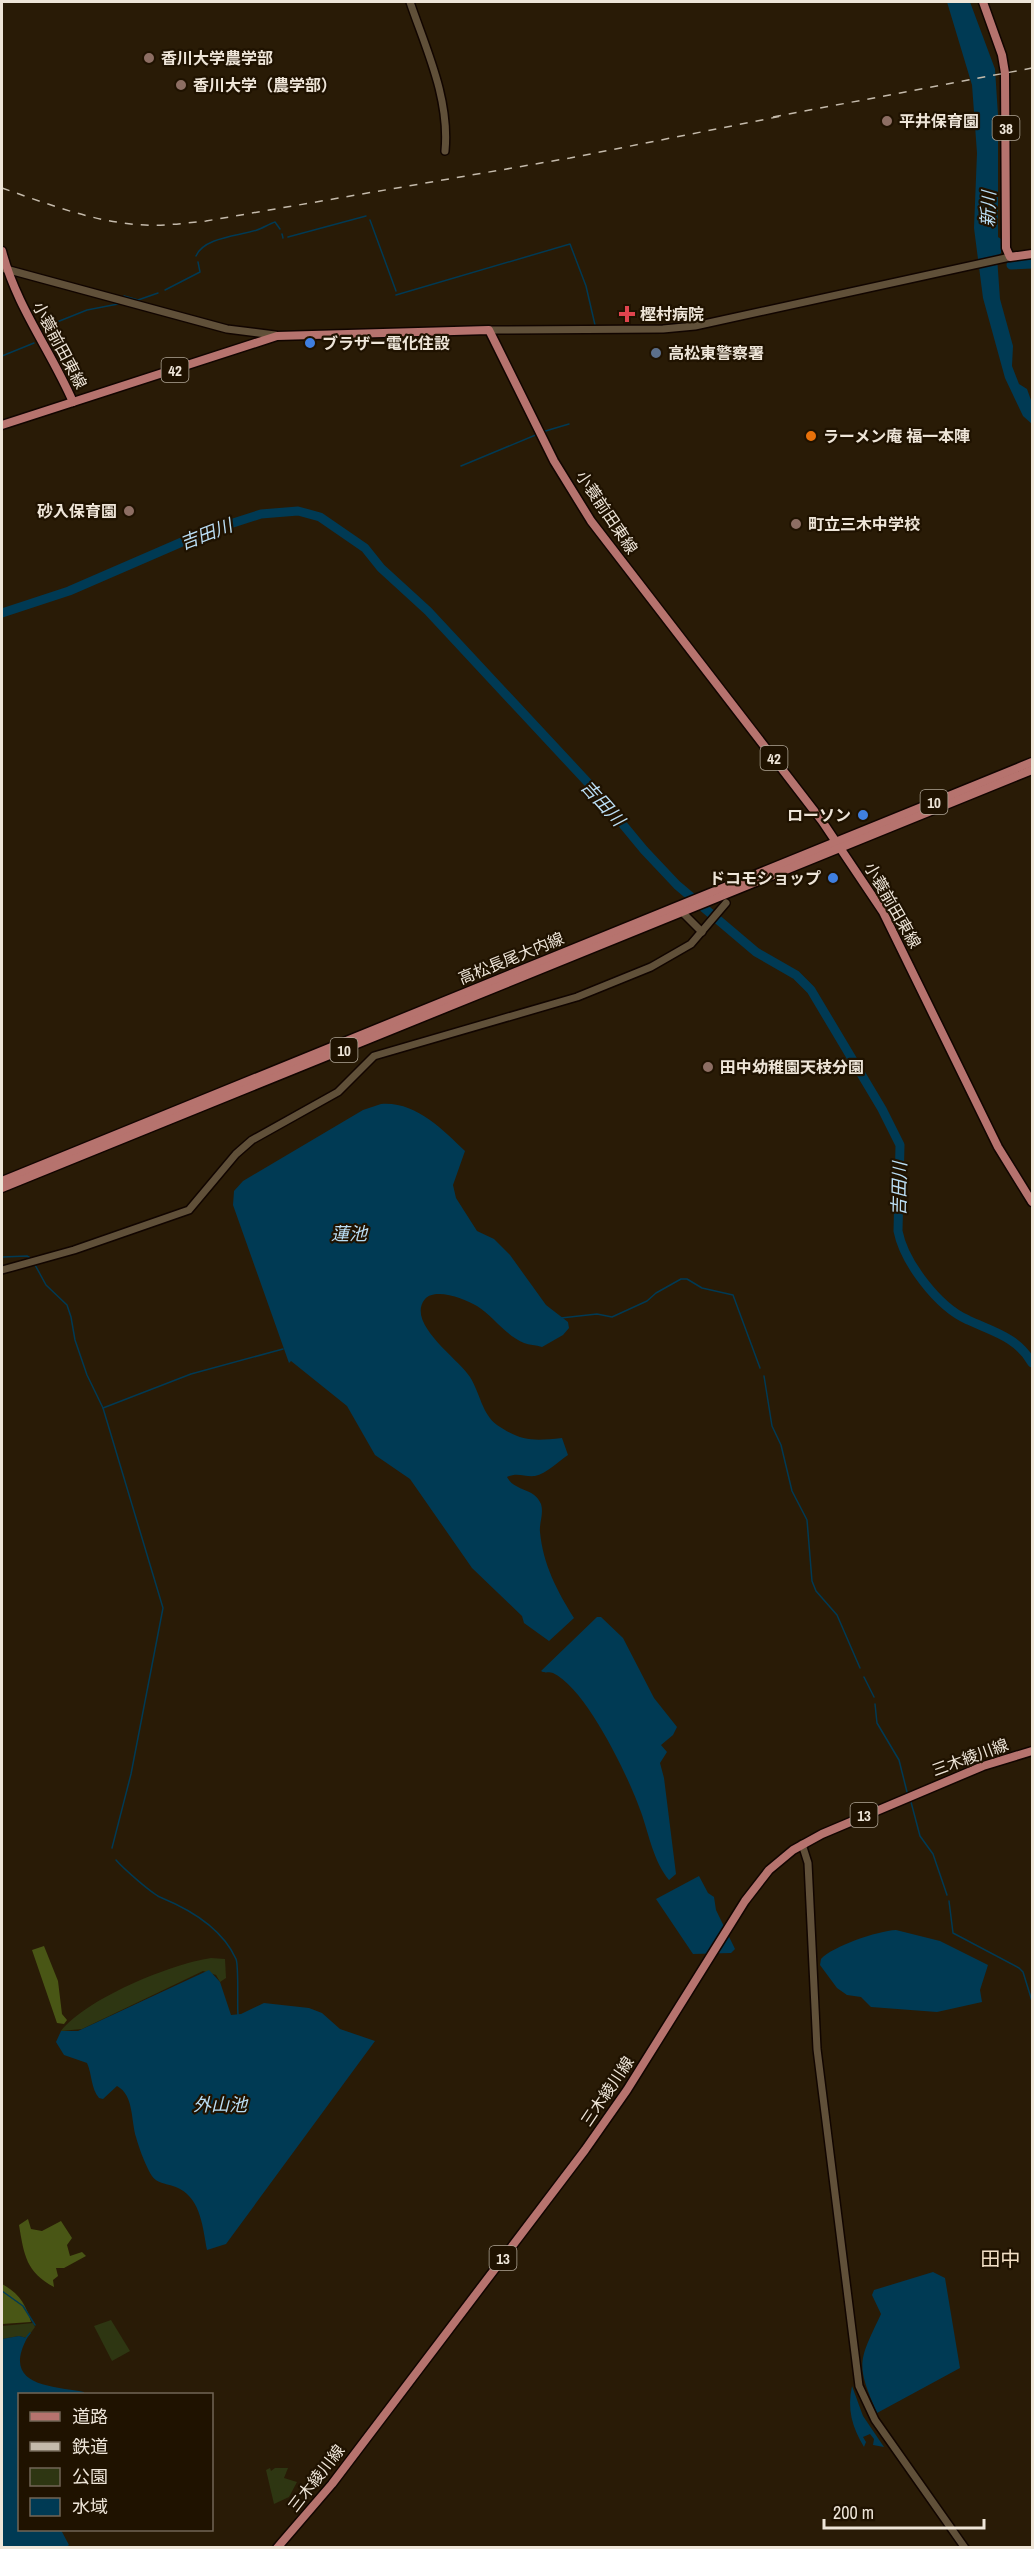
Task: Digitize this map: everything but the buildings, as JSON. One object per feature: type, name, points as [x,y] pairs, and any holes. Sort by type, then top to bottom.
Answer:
[{"type":"main road","name":"38","points":[[983,2],[1002,55],[1005,73],[1004,259]]},
{"type":"main road","name":"小蓑前田東線","points":[[2,251],[4,268],[22,307],[53,359],[73,402],[277,336],[489,330],[550,452],[591,521],[841,849],[892,929],[998,1147],[1032,1202]]},
{"type":"main road","points":[[1004,259],[1032,254]]},
{"type":"main road","points":[[2,425],[73,402]]},
{"type":"main road","name":"高松長尾大内線","points":[[2,1188],[121,1142],[683,909],[835,841],[1032,762]]},
{"type":"main road","name":"高松長尾大内線","points":[[712,895],[841,849],[1032,770]]},
{"type":"main road","name":"高松長尾大内線","points":[[2,1180],[683,909]]},
{"type":"main road","name":"三木綾川線","points":[[277,2547],[332,2484],[585,2150],[627,2090],[729,1927],[770,1870],[802,1844],[831,1830],[983,1766],[1032,1751]]},
{"type":"street","points":[[410,2],[443,105],[445,151]]},
{"type":"street","points":[[489,330],[663,329],[695,326],[1004,259]]},
{"type":"street","points":[[4,268],[227,329],[277,336]]},
{"type":"street","points":[[2,1270],[85,1247],[189,1210],[252,1140],[338,1092],[374,1056],[598,990],[675,955],[704,929],[724,905]]},
{"type":"street","points":[[683,909],[704,929]]},
{"type":"street","points":[[802,1844],[808,1863],[817,2049],[859,2386],[875,2420],[965,2547]]},
{"type":"green space","points":[[44,1946],[58,1981],[62,2014],[67,2020],[64,2024],[57,2023],[32,1950]]},
{"type":"green space","points":[[211,1958],[225,1959],[226,1978],[220,1982],[216,1975],[203,1971],[82,2029],[61,2031],[89,2007],[109,1995],[174,1967]]},
{"type":"green space","points":[[28,2219],[31,2229],[42,2231],[61,2221],[72,2238],[67,2245],[70,2256],[82,2252],[86,2256],[64,2268],[56,2268],[58,2276],[53,2280],[54,2287],[37,2275],[28,2262],[19,2225]]},
{"type":"green space","points":[[2,2284],[21,2300],[31,2322],[2,2324]]},
{"type":"green space","points":[[111,2320],[130,2351],[112,2361],[94,2326]]},
{"type":"green space","points":[[33,2323],[35,2327],[27,2338],[19,2336],[2,2339],[2,2326]]},
{"type":"green space","points":[[270,2468],[271,2471],[275,2468],[288,2468],[284,2478],[297,2482],[289,2497],[274,2504],[266,2470]]},
{"type":"water","name":"新川","points":[[947,2],[970,2],[995,69],[998,115],[998,237],[1001,239],[1001,253],[997,257],[1000,299],[1013,346],[1012,366],[1019,384],[1027,389],[1032,403],[1032,424],[1023,416],[1005,378],[983,298],[974,228],[977,153],[972,85]]},
{"type":"water","name":"蓮池","points":[[381,1104],[405,1107],[427,1118],[465,1151],[453,1185],[456,1198],[477,1231],[494,1239],[510,1255],[546,1305],[568,1322],[569,1328],[563,1335],[542,1347],[517,1340],[483,1310],[458,1298],[436,1294],[425,1299],[421,1309],[422,1319],[428,1330],[470,1377],[488,1415],[497,1425],[514,1435],[528,1439],[562,1438],[568,1455],[544,1473],[535,1476],[507,1477],[510,1482],[534,1495],[541,1504],[540,1532],[544,1555],[557,1587],[574,1618],[549,1641],[524,1623],[522,1616],[472,1568],[410,1479],[375,1455],[347,1406],[291,1361],[289,1363],[233,1205],[234,1191],[243,1181],[363,1110]]},
{"type":"water","points":[[597,1617],[601,1617],[623,1638],[654,1698],[677,1727],[673,1735],[661,1745],[667,1752],[660,1763],[664,1778],[676,1874],[669,1880],[656,1857],[627,1778],[593,1715],[566,1682],[553,1673],[541,1671]]},
{"type":"water","points":[[699,1876],[708,1893],[714,1897],[716,1910],[735,1949],[731,1953],[693,1954],[656,1899]]},
{"type":"water","points":[[896,1930],[940,1941],[988,1965],[980,1990],[982,2002],[937,2012],[871,2007],[861,1997],[847,1995],[837,1988],[820,1965],[821,1959],[845,1944],[867,1936]]},
{"type":"water","name":"外山池","points":[[209,1970],[220,1982],[231,2015],[241,2014],[264,2003],[309,2008],[322,2013],[340,2029],[375,2041],[226,2244],[207,2250],[200,2216],[193,2200],[180,2189],[155,2179],[149,2171],[134,2131],[129,2102],[122,2090],[117,2086],[103,2099],[99,2098],[94,2090],[87,2063],[64,2055],[56,2042],[61,2031],[78,2031]]},
{"type":"water","points":[[933,2272],[945,2278],[960,2368],[877,2413],[865,2383],[862,2362],[881,2314],[872,2295],[874,2290]]},
{"type":"water","points":[[19,2336],[27,2338],[21,2354],[21,2366],[25,2375],[34,2381],[84,2392],[18,2393],[18,2531],[62,2531],[69,2545],[66,2547],[2,2547],[2,2339]]},
{"type":"water","points":[[852,2386],[863,2416],[884,2447],[873,2445],[874,2439],[870,2434],[863,2437],[866,2442],[864,2447],[860,2440],[850,2410]]},
{"type":"waterway","points":[[288,237],[366,216]]},
{"type":"waterway","points":[[370,220],[396,291]]},
{"type":"waterway","points":[[196,256],[207,245],[223,238],[257,230],[275,222],[280,229]]},
{"type":"waterway","points":[[282,234],[283,238]]},
{"type":"waterway","points":[[396,295],[570,244],[586,286],[595,325]]},
{"type":"waterway","points":[[165,290],[200,272],[198,262]]},
{"type":"waterway","points":[[1011,265],[1032,264]]},
{"type":"waterway","points":[[124,296],[138,300],[158,293]]},
{"type":"waterway","points":[[42,328],[87,310],[118,304]]},
{"type":"waterway","points":[[2,356],[34,343]]},
{"type":"waterway","points":[[542,432],[569,424]]},
{"type":"waterway","points":[[461,466],[538,434]]},
{"type":"waterway","name":"吉田川","points":[[2,613],[69,591],[205,532],[261,514],[298,511],[320,517],[365,548],[381,568],[428,611],[591,786],[644,850],[677,885],[756,952],[796,975],[811,990],[882,1109],[900,1145],[898,1231],[907,1256],[924,1282],[945,1305],[968,1320],[1012,1341],[1032,1363]]},
{"type":"waterway","points":[[2,1257],[27,1256],[32,1259]]},
{"type":"waterway","points":[[34,1263],[46,1285],[67,1305],[75,1340],[87,1375],[103,1408],[163,1608],[131,1774],[112,1848]]},
{"type":"waterway","points":[[561,1318],[597,1314],[612,1317],[647,1301],[656,1293],[681,1279],[687,1279],[702,1288],[733,1295],[760,1368]]},
{"type":"waterway","points":[[103,1408],[191,1374],[283,1349]]},
{"type":"waterway","points":[[764,1376],[772,1426],[781,1445],[792,1491],[807,1520],[812,1581],[816,1591],[837,1615],[860,1668]]},
{"type":"waterway","points":[[864,1677],[874,1697]]},
{"type":"waterway","points":[[875,1704],[877,1723],[899,1760],[907,1792]]},
{"type":"waterway","points":[[911,1802],[920,1836],[933,1854],[947,1895]]},
{"type":"waterway","points":[[116,1860],[152,1892],[205,1921],[223,1938],[237,1963],[238,2015]]},
{"type":"waterway","points":[[949,1901],[953,1933],[1019,1968],[1023,1972],[1032,2001]]},
{"type":"waterway","points":[[2,2291],[23,2306],[35,2325]]},
{"type":"waterway","points":[[26,2338],[30,2333]]},
{"type":"railway","points":[[773,117],[1032,68]]},
{"type":"railway","points":[[2,188],[72,212],[108,221],[145,225],[176,224],[206,221],[570,158],[782,116]]},
{"type":"place","name":"香川大学農学部","points":[[149,58]]},
{"type":"place","name":"香川大学（農学部）","points":[[181,85]]},
{"type":"place","name":"平井保育園","points":[[887,121]]},
{"type":"place","name":"樫村病院","points":[[627,314]]},
{"type":"place","name":"ブラザー電化住設","points":[[310,343]]},
{"type":"place","name":"高松東警察署","points":[[656,353]]},
{"type":"place","name":"ラーメン庵 福一本陣","points":[[811,436]]},
{"type":"place","name":"砂入保育園","points":[[129,511]]},
{"type":"place","name":"町立三木中学校","points":[[796,524]]},
{"type":"place","name":"ローソン","points":[[863,815]]},
{"type":"place","name":"ドコモショップ","points":[[833,878]]},
{"type":"place","name":"田中幼稚園天枝分園","points":[[708,1067]]},
{"type":"district","name":"田中","points":[[1000,2258]]}]
